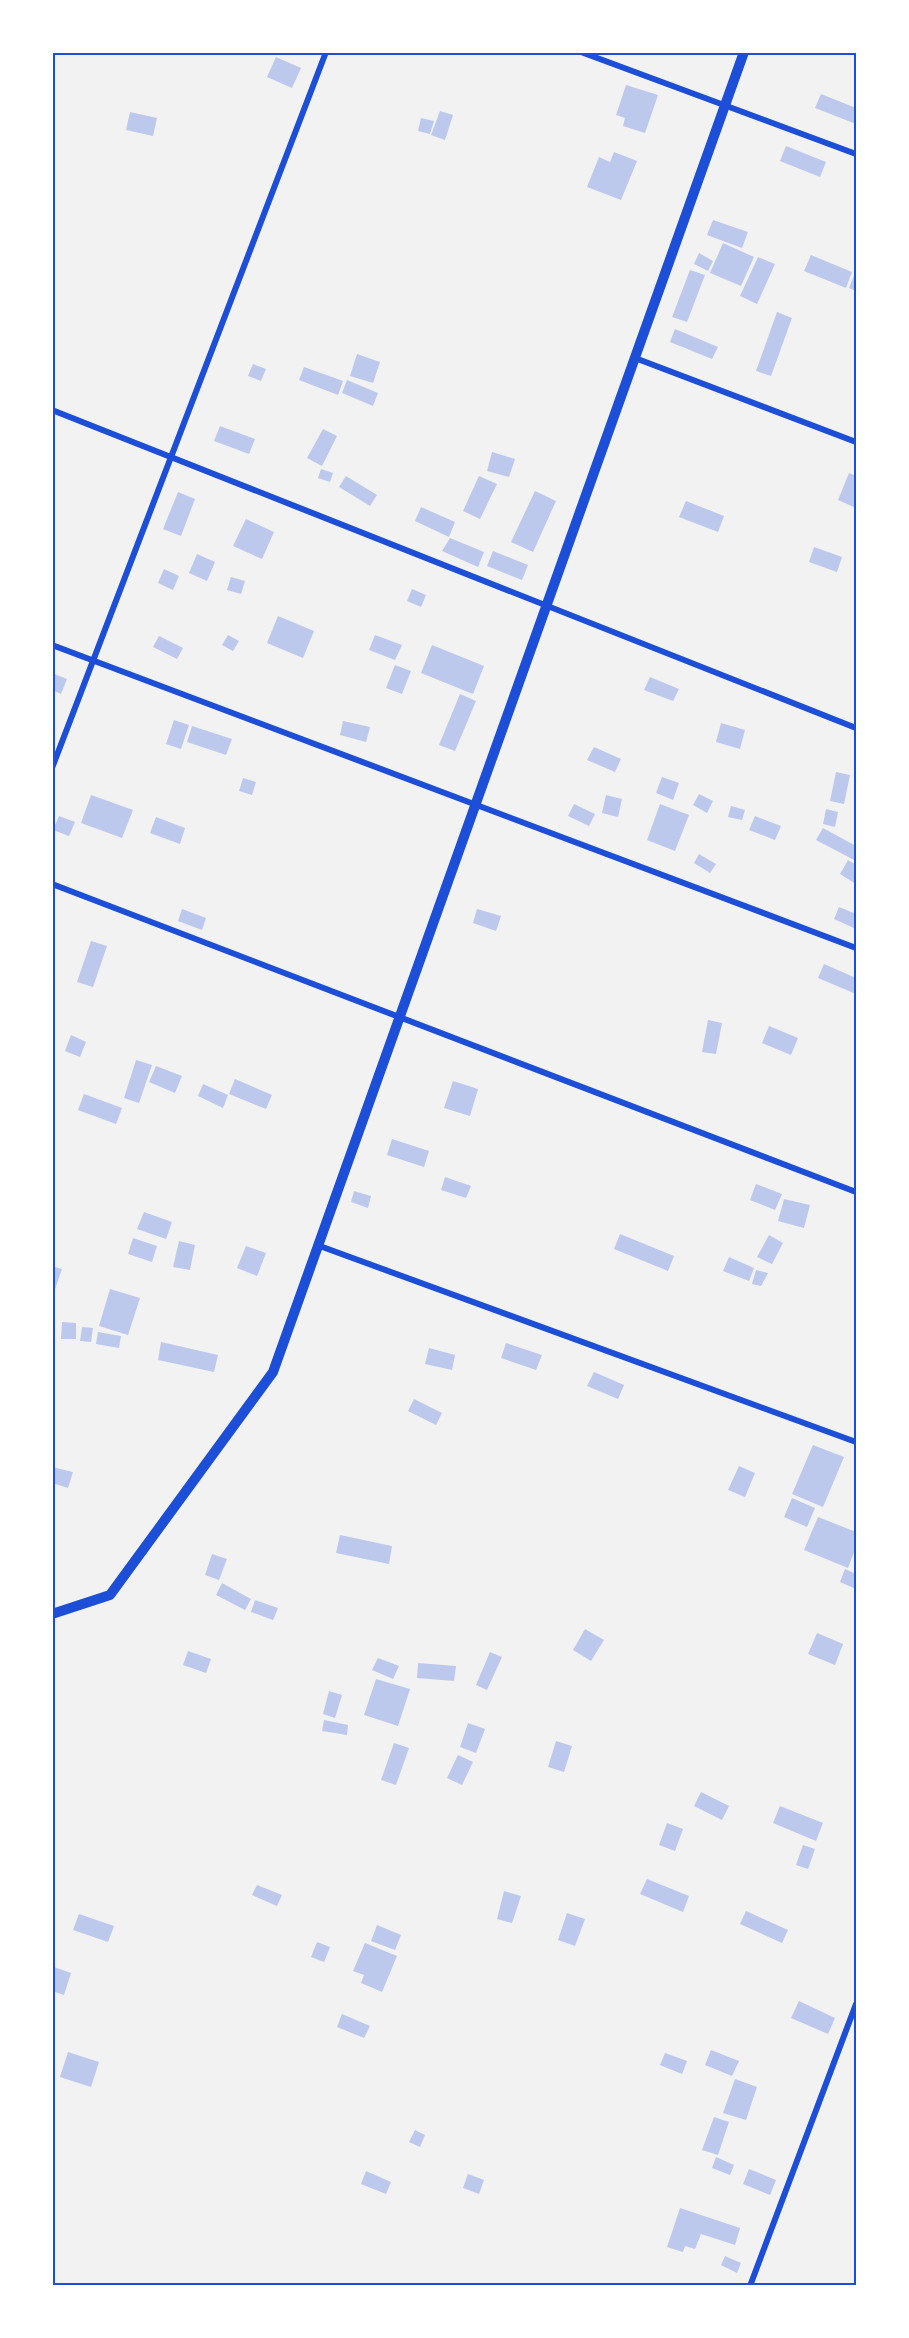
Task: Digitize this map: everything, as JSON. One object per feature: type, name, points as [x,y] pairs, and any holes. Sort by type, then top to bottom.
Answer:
[{"type":"street","points":[[52,768],[326,52]]},
{"type":"street","points":[[580,52],[856,154]]},
{"type":"street","points":[[52,1614],[110,1595],[273,1372],[473,805],[744,52]]},
{"type":"street","points":[[634,357],[856,442]]},
{"type":"street","points":[[52,410],[856,728]]},
{"type":"street","points":[[52,645],[856,948]]},
{"type":"street","points":[[52,884],[856,1192]]},
{"type":"street","points":[[316,1245],[856,1442]]},
{"type":"street","points":[[750,2286],[856,2004]]},
{"type":"building","points":[[276,57],[301,68],[292,88],[267,77]]},
{"type":"building","points":[[626,85],[658,95],[645,133],[623,126],[625,118],[616,115]]},
{"type":"building","points":[[821,94],[856,108],[856,124],[815,108]]},
{"type":"building","points":[[440,111],[453,115],[445,140],[431,135]]},
{"type":"building","points":[[130,112],[157,118],[153,136],[126,130]]},
{"type":"building","points":[[421,118],[434,121],[430,134],[418,131]]},
{"type":"building","points":[[786,146],[826,162],[820,177],[780,161]]},
{"type":"building","points":[[614,152],[637,161],[621,200],[587,187],[599,157],[610,162]]},
{"type":"building","points":[[713,220],[748,232],[742,248],[707,235]]},
{"type":"building","points":[[723,243],[754,257],[741,286],[710,273]]},
{"type":"building","points":[[699,253],[713,261],[708,271],[694,264]]},
{"type":"building","points":[[811,255],[852,272],[846,288],[804,271]]},
{"type":"building","points":[[758,257],[775,264],[757,304],[740,296]]},
{"type":"building","points":[[690,270],[705,275],[687,322],[672,317]]},
{"type":"building","points":[[854,275],[856,276],[856,291],[849,288]]},
{"type":"building","points":[[777,312],[792,318],[771,376],[756,371]]},
{"type":"building","points":[[675,329],[718,347],[712,359],[670,342]]},
{"type":"building","points":[[357,354],[380,362],[373,383],[350,376]]},
{"type":"building","points":[[253,364],[266,369],[261,381],[248,376]]},
{"type":"building","points":[[304,367],[343,381],[338,395],[299,380]]},
{"type":"building","points":[[347,380],[378,393],[373,406],[342,393]]},
{"type":"building","points":[[220,426],[255,439],[249,454],[214,441]]},
{"type":"building","points":[[323,429],[337,436],[322,466],[307,458]]},
{"type":"building","points":[[492,452],[515,459],[509,477],[487,471]]},
{"type":"building","points":[[321,469],[333,473],[330,482],[318,478]]},
{"type":"building","points":[[849,473],[856,476],[856,508],[838,500]]},
{"type":"building","points":[[346,476],[377,495],[370,506],[339,487]]},
{"type":"building","points":[[479,476],[497,484],[480,519],[463,511]]},
{"type":"building","points":[[535,491],[556,501],[533,552],[511,542]]},
{"type":"building","points":[[178,492],[195,499],[181,536],[163,529]]},
{"type":"building","points":[[686,501],[724,516],[718,532],[679,517]]},
{"type":"building","points":[[421,507],[455,522],[449,537],[415,521]]},
{"type":"building","points":[[246,519],[274,532],[262,559],[233,546]]},
{"type":"building","points":[[450,538],[484,552],[478,567],[442,551]]},
{"type":"building","points":[[814,547],[842,557],[837,572],[809,562]]},
{"type":"building","points":[[493,551],[528,565],[522,580],[487,566]]},
{"type":"building","points":[[197,554],[215,562],[207,581],[189,573]]},
{"type":"building","points":[[164,569],[179,576],[173,590],[158,583]]},
{"type":"building","points":[[231,577],[245,581],[241,594],[227,590]]},
{"type":"building","points":[[412,589],[426,595],[421,607],[407,601]]},
{"type":"building","points":[[278,616],[314,631],[303,658],[267,643]]},
{"type":"building","points":[[228,635],[239,641],[233,651],[222,645]]},
{"type":"building","points":[[375,635],[402,645],[395,660],[369,650]]},
{"type":"building","points":[[159,636],[183,648],[177,659],[153,647]]},
{"type":"building","points":[[432,645],[484,666],[473,694],[421,673]]},
{"type":"building","points":[[395,665],[411,671],[402,694],[386,688]]},
{"type":"building","points":[[52,673],[67,679],[61,694],[52,690]]},
{"type":"building","points":[[650,677],[679,689],[673,701],[644,690]]},
{"type":"building","points":[[460,694],[476,701],[455,751],[439,745]]},
{"type":"building","points":[[174,720],[189,725],[181,749],[166,744]]},
{"type":"building","points":[[343,721],[370,727],[366,742],[340,735]]},
{"type":"building","points":[[721,723],[745,730],[740,749],[716,742]]},
{"type":"building","points":[[192,726],[232,739],[226,755],[187,742]]},
{"type":"building","points":[[594,747],[621,759],[615,772],[587,760]]},
{"type":"building","points":[[836,772],[850,775],[844,804],[830,801]]},
{"type":"building","points":[[662,777],[679,783],[673,800],[656,793]]},
{"type":"building","points":[[243,778],[256,782],[252,795],[239,791]]},
{"type":"building","points":[[699,794],[713,801],[707,813],[693,805]]},
{"type":"building","points":[[91,795],[133,810],[122,838],[81,823]]},
{"type":"building","points":[[606,795],[622,799],[618,817],[602,813]]},
{"type":"building","points":[[574,804],[595,814],[589,826],[568,816]]},
{"type":"building","points":[[660,804],[689,815],[675,851],[647,840]]},
{"type":"building","points":[[731,806],[745,810],[742,820],[728,817]]},
{"type":"building","points":[[826,809],[838,812],[835,827],[823,824]]},
{"type":"building","points":[[59,816],[75,822],[69,836],[53,830]]},
{"type":"building","points":[[755,816],[781,826],[775,840],[749,830]]},
{"type":"building","points":[[156,817],[185,828],[180,844],[150,833]]},
{"type":"building","points":[[823,828],[856,846],[856,861],[816,840]]},
{"type":"building","points":[[699,854],[716,864],[710,873],[694,863]]},
{"type":"building","points":[[848,860],[856,865],[856,884],[840,874]]},
{"type":"building","points":[[839,907],[856,914],[856,929],[834,919]]},
{"type":"building","points":[[182,909],[206,918],[202,930],[178,921]]},
{"type":"building","points":[[477,909],[501,916],[496,931],[473,923]]},
{"type":"building","points":[[91,941],[107,946],[93,987],[77,982]]},
{"type":"building","points":[[824,964],[856,978],[856,994],[818,978]]},
{"type":"building","points":[[708,1020],[722,1023],[716,1054],[702,1052]]},
{"type":"building","points":[[769,1026],[798,1038],[791,1055],[762,1043]]},
{"type":"building","points":[[71,1035],[86,1042],[80,1057],[65,1051]]},
{"type":"building","points":[[136,1060],[152,1065],[139,1103],[124,1098]]},
{"type":"building","points":[[156,1066],[182,1076],[175,1093],[149,1082]]},
{"type":"building","points":[[235,1079],[272,1095],[266,1109],[229,1094]]},
{"type":"building","points":[[453,1081],[478,1089],[470,1116],[444,1108]]},
{"type":"building","points":[[203,1084],[228,1095],[223,1108],[198,1096]]},
{"type":"building","points":[[84,1094],[122,1108],[116,1124],[78,1110]]},
{"type":"building","points":[[392,1139],[429,1151],[424,1167],[387,1155]]},
{"type":"building","points":[[445,1177],[471,1186],[466,1198],[441,1190]]},
{"type":"building","points":[[756,1184],[782,1194],[775,1210],[750,1200]]},
{"type":"building","points":[[354,1191],[371,1196],[368,1208],[351,1202]]},
{"type":"building","points":[[784,1199],[810,1205],[804,1228],[778,1221]]},
{"type":"building","points":[[144,1212],[172,1222],[166,1239],[137,1229]]},
{"type":"building","points":[[620,1234],[674,1256],[668,1271],[614,1249]]},
{"type":"building","points":[[769,1235],[783,1243],[772,1264],[757,1257]]},
{"type":"building","points":[[133,1238],[157,1246],[152,1262],[128,1254]]},
{"type":"building","points":[[179,1241],[195,1245],[190,1270],[173,1267]]},
{"type":"building","points":[[246,1246],[266,1253],[257,1276],[237,1268]]},
{"type":"building","points":[[729,1257],[754,1268],[749,1281],[723,1271]]},
{"type":"building","points":[[52,1266],[62,1269],[53,1295],[52,1295]]},
{"type":"building","points":[[756,1270],[768,1273],[761,1286],[752,1284]]},
{"type":"building","points":[[110,1289],[140,1298],[128,1335],[99,1326]]},
{"type":"building","points":[[62,1322],[76,1323],[76,1339],[61,1339]]},
{"type":"building","points":[[82,1327],[93,1328],[91,1342],[80,1341]]},
{"type":"building","points":[[98,1332],[121,1336],[119,1348],[96,1344]]},
{"type":"building","points":[[161,1342],[218,1355],[214,1372],[158,1360]]},
{"type":"building","points":[[506,1343],[542,1355],[536,1370],[501,1358]]},
{"type":"building","points":[[429,1348],[455,1355],[452,1370],[425,1364]]},
{"type":"building","points":[[594,1372],[624,1385],[618,1399],[587,1386]]},
{"type":"building","points":[[414,1399],[442,1413],[436,1425],[408,1411]]},
{"type":"building","points":[[813,1445],[844,1457],[823,1507],[792,1494]]},
{"type":"building","points":[[739,1466],[755,1473],[745,1497],[728,1490]]},
{"type":"building","points":[[52,1467],[73,1472],[68,1488],[52,1483]]},
{"type":"building","points":[[792,1498],[815,1508],[807,1527],[784,1517]]},
{"type":"building","points":[[818,1517],[856,1532],[856,1547],[848,1568],[804,1550]]},
{"type":"building","points":[[340,1535],[392,1546],[389,1564],[336,1553]]},
{"type":"building","points":[[212,1554],[227,1559],[219,1580],[205,1575]]},
{"type":"building","points":[[845,1569],[856,1574],[856,1589],[840,1582]]},
{"type":"building","points":[[222,1583],[251,1599],[245,1610],[216,1595]]},
{"type":"building","points":[[255,1600],[278,1608],[273,1620],[251,1612]]},
{"type":"building","points":[[585,1629],[604,1640],[591,1661],[573,1650]]},
{"type":"building","points":[[817,1633],[843,1644],[835,1665],[808,1654]]},
{"type":"building","points":[[188,1651],[211,1659],[206,1673],[183,1665]]},
{"type":"building","points":[[490,1652],[502,1657],[487,1690],[476,1685]]},
{"type":"building","points":[[378,1658],[399,1666],[393,1679],[372,1670]]},
{"type":"building","points":[[418,1663],[456,1666],[454,1681],[417,1678]]},
{"type":"building","points":[[376,1679],[410,1689],[398,1726],[364,1715]]},
{"type":"building","points":[[329,1691],[342,1695],[335,1718],[323,1714]]},
{"type":"building","points":[[324,1720],[348,1725],[347,1735],[322,1731]]},
{"type":"building","points":[[468,1723],[485,1729],[476,1753],[460,1747]]},
{"type":"building","points":[[556,1741],[572,1746],[564,1772],[548,1767]]},
{"type":"building","points":[[394,1743],[409,1748],[396,1785],[381,1780]]},
{"type":"building","points":[[458,1755],[473,1762],[462,1785],[447,1778]]},
{"type":"building","points":[[701,1792],[729,1806],[722,1820],[694,1806]]},
{"type":"building","points":[[780,1806],[823,1823],[816,1841],[773,1823]]},
{"type":"building","points":[[667,1823],[683,1829],[675,1851],[659,1845]]},
{"type":"building","points":[[803,1845],[815,1849],[808,1869],[796,1865]]},
{"type":"building","points":[[647,1879],[689,1896],[683,1912],[640,1894]]},
{"type":"building","points":[[257,1885],[282,1895],[277,1906],[252,1895]]},
{"type":"building","points":[[504,1891],[521,1896],[512,1923],[497,1919]]},
{"type":"building","points":[[746,1911],[788,1930],[782,1943],[740,1924]]},
{"type":"building","points":[[567,1913],[585,1919],[575,1946],[558,1940]]},
{"type":"building","points":[[79,1914],[114,1926],[108,1942],[73,1930]]},
{"type":"building","points":[[377,1925],[401,1935],[395,1950],[371,1941]]},
{"type":"building","points":[[317,1942],[330,1947],[324,1962],[311,1957]]},
{"type":"building","points":[[365,1943],[397,1956],[382,1992],[361,1983],[364,1975],[353,1971]]},
{"type":"building","points":[[54,1967],[71,1973],[64,1995],[52,1991]]},
{"type":"building","points":[[799,2001],[835,2018],[828,2034],[791,2018]]},
{"type":"building","points":[[342,2014],[370,2026],[364,2038],[337,2027]]},
{"type":"building","points":[[711,2050],[739,2061],[732,2076],[705,2065]]},
{"type":"building","points":[[68,2052],[99,2062],[91,2087],[60,2077]]},
{"type":"building","points":[[665,2053],[687,2061],[682,2074],[660,2065]]},
{"type":"building","points":[[735,2079],[757,2087],[746,2120],[723,2113]]},
{"type":"building","points":[[714,2117],[729,2122],[718,2155],[702,2150]]},
{"type":"building","points":[[415,2130],[425,2135],[420,2147],[409,2142]]},
{"type":"building","points":[[716,2157],[734,2165],[730,2175],[712,2168]]},
{"type":"building","points":[[749,2169],[776,2180],[770,2195],[743,2184]]},
{"type":"building","points":[[366,2171],[391,2182],[386,2194],[361,2184]]},
{"type":"building","points":[[468,2174],[484,2180],[479,2194],[463,2188]]},
{"type":"building","points":[[680,2208],[740,2228],[735,2245],[701,2234],[695,2249],[685,2246],[683,2252],[667,2247]]},
{"type":"building","points":[[725,2256],[741,2263],[737,2273],[721,2265]]}]
